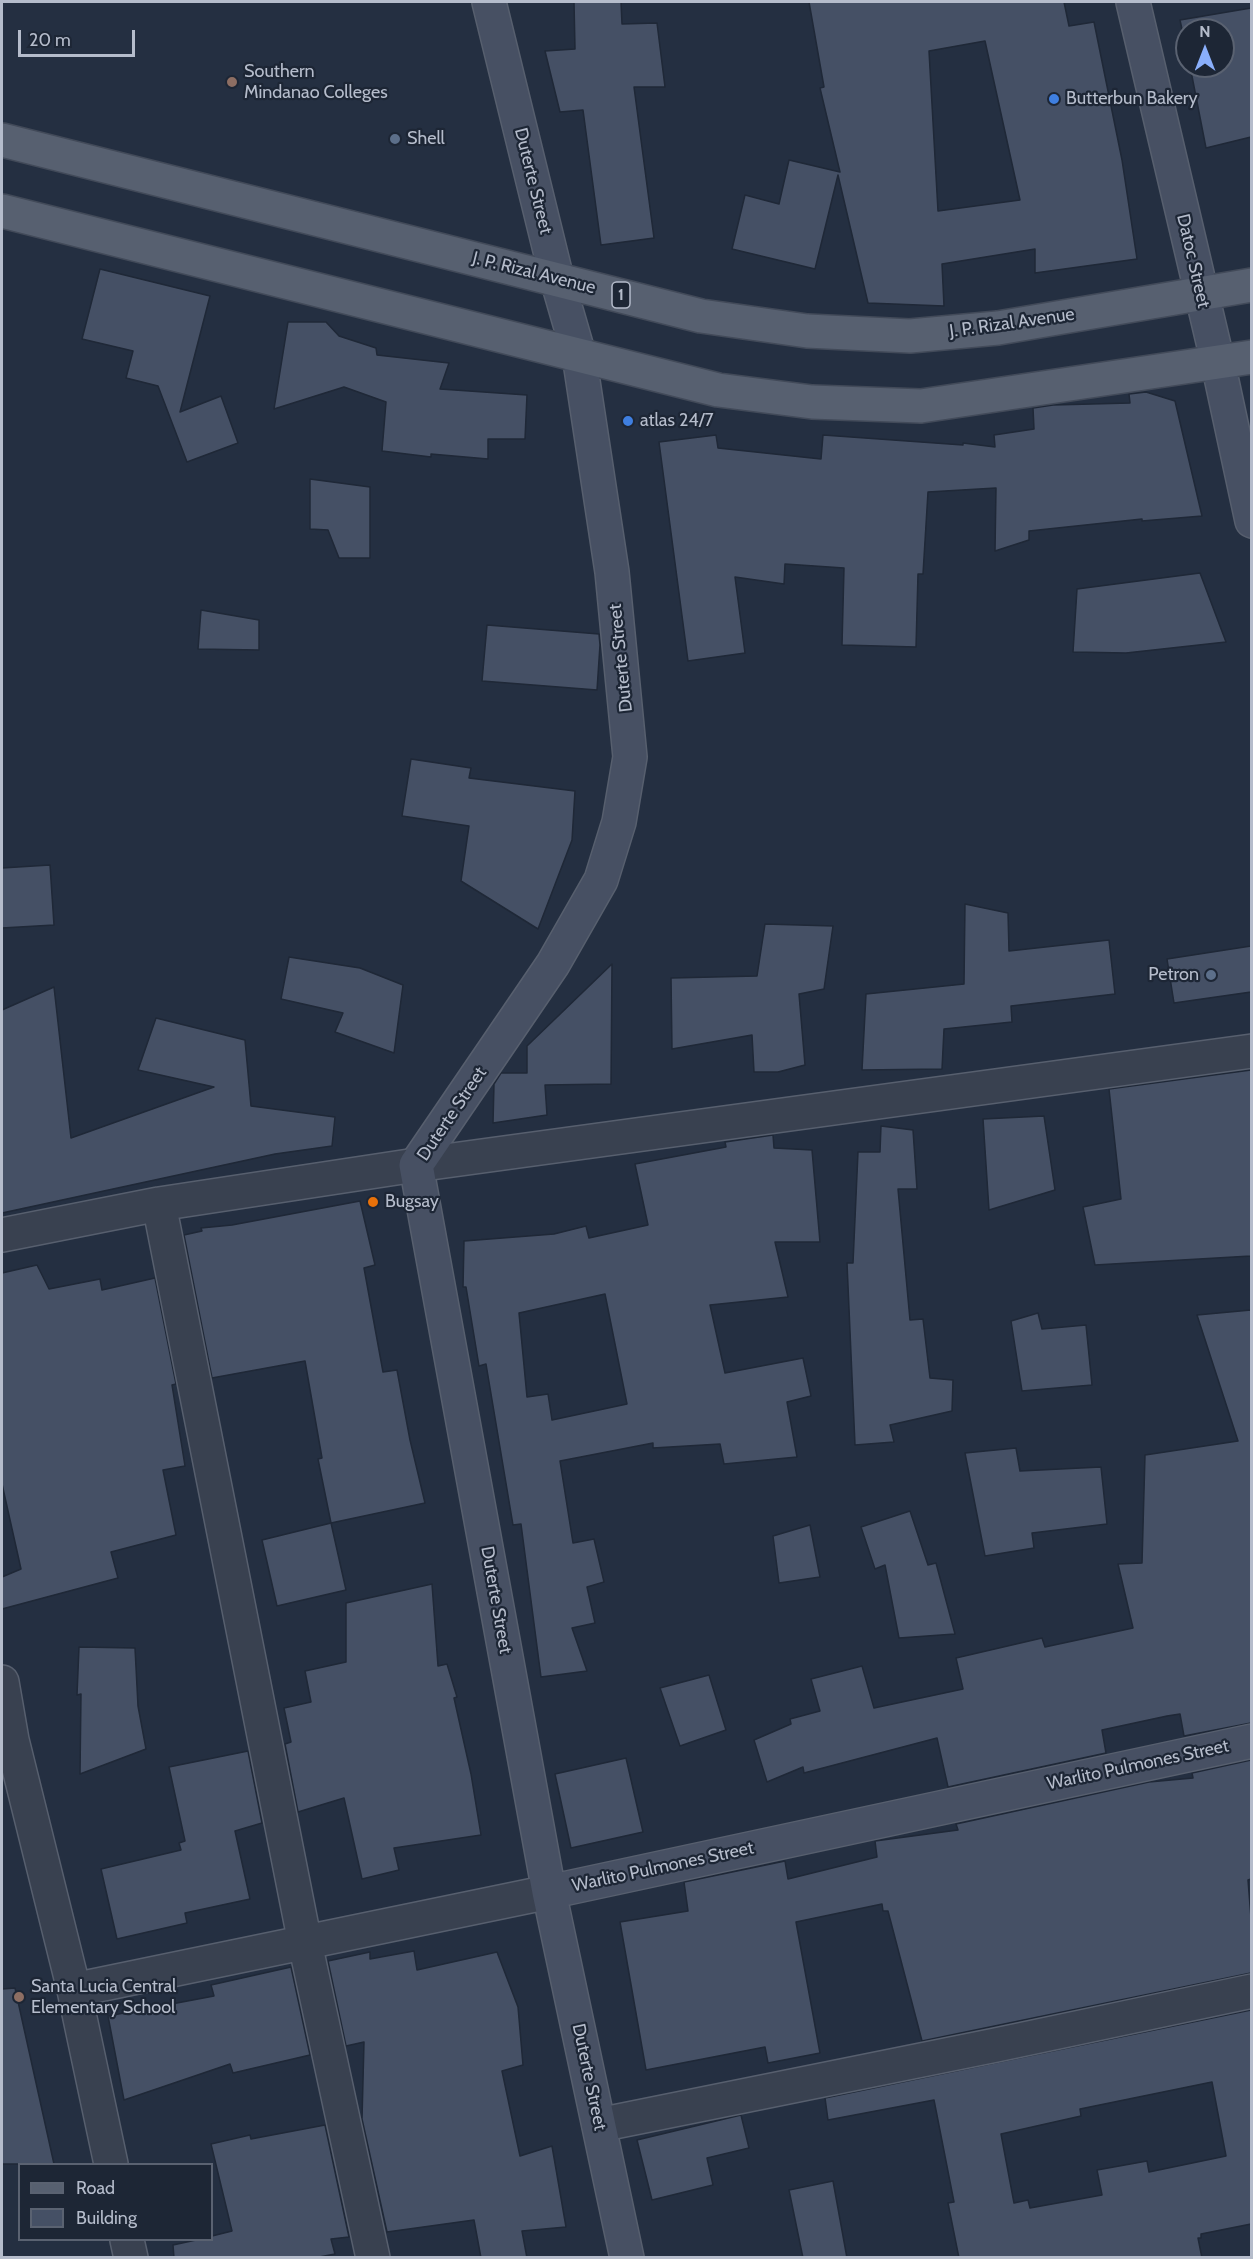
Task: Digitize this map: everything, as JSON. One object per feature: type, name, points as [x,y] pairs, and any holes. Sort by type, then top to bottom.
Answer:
[{"type":"main road","name":"Duterte Street","points":[[489,2],[557,279],[579,355],[612,572],[630,757],[619,822],[600,879],[553,964],[416,1165],[549,1892],[627,2258]]},
{"type":"main road","name":"Datoc Street","points":[[1132,2],[1218,363],[1251,521]]},
{"type":"main road","name":"J. P. Rizal Avenue","points":[[2,140],[701,316],[807,331],[910,336],[998,328],[1251,285]]},
{"type":"main road","points":[[2,211],[718,390],[812,402],[921,406],[1251,357]]},
{"type":"main road","name":"Warlito Pulmones Street","points":[[549,1892],[1251,1741]]},
{"type":"street","points":[[2,1235],[159,1204],[416,1165],[1251,1051]]},
{"type":"street","points":[[159,1204],[305,1943],[373,2258]]},
{"type":"street","points":[[2,1682],[7,1740],[74,1990],[111,2163]]},
{"type":"street","name":"Warlito Pulmones Street","points":[[74,1990],[549,1892]]},
{"type":"street","points":[[599,2125],[996,2045],[1251,1990]]},
{"type":"street","points":[[127,2241],[131,2258]]},
{"type":"building","points":[[574,2],[621,2],[622,24],[657,23],[665,87],[634,87],[654,238],[601,245],[583,110],[560,112],[545,51],[575,49]]},
{"type":"building","points":[[809,2],[1064,2],[1069,26],[1094,22],[1122,160],[1137,259],[1035,273],[1035,249],[942,264],[944,306],[868,303],[838,175],[815,269],[732,249],[745,195],[779,204],[789,160],[840,172],[820,88],[824,87]],"holes":[[[985,41],[1020,200],[938,211],[929,51]]]},
{"type":"building","points":[[1251,8],[1251,137],[1206,148],[1192,78],[1235,78],[1235,18],[1192,18]]},
{"type":"building","points":[[100,269],[210,296],[180,412],[221,396],[238,443],[187,462],[158,386],[126,378],[133,351],[82,339]]},
{"type":"building","points":[[288,322],[326,322],[339,336],[376,348],[377,355],[449,363],[440,389],[527,395],[525,439],[488,439],[488,459],[431,454],[431,457],[382,451],[386,402],[344,387],[274,409]]},
{"type":"building","points":[[1146,392],[1175,401],[1202,516],[1142,521],[1142,519],[1029,531],[1029,540],[995,551],[996,488],[928,492],[923,574],[918,574],[916,647],[842,645],[844,568],[785,564],[784,584],[735,577],[745,653],[688,661],[659,442],[716,435],[718,448],[821,459],[823,435],[995,447],[994,435],[1034,429],[1033,408],[1053,405],[1130,403],[1129,394]]},
{"type":"building","points":[[310,479],[370,487],[370,558],[339,558],[328,530],[310,529]]},
{"type":"building","points":[[1200,573],[1226,642],[1126,653],[1073,652],[1077,589]]},
{"type":"building","points":[[201,610],[259,620],[259,650],[198,649]]},
{"type":"building","points":[[487,625],[599,634],[597,690],[482,681]]},
{"type":"building","points":[[411,759],[471,768],[469,778],[575,791],[572,840],[538,929],[461,881],[469,826],[402,816]]},
{"type":"building","points":[[50,865],[54,925],[2,928],[2,868]]},
{"type":"building","points":[[965,904],[1008,913],[1009,951],[1109,940],[1115,994],[1011,1006],[1012,1022],[944,1029],[942,1069],[862,1070],[866,994],[964,984]]},
{"type":"building","points":[[765,924],[833,926],[824,989],[799,994],[805,1065],[778,1072],[754,1072],[752,1035],[672,1049],[671,978],[757,976]]},
{"type":"building","name":"Petron","points":[[1251,946],[1251,992],[1174,1003],[1167,959]]},
{"type":"building","points":[[289,957],[360,968],[403,985],[394,1053],[335,1032],[343,1013],[281,999]]},
{"type":"building","points":[[612,964],[611,1084],[545,1085],[547,1115],[493,1123],[494,1084],[501,1073],[527,1073],[527,1046]]},
{"type":"building","points":[[54,987],[71,1138],[214,1087],[138,1070],[156,1018],[245,1040],[251,1106],[335,1117],[332,1146],[275,1154],[2,1213],[2,1010]]},
{"type":"building","points":[[1251,1070],[1251,1256],[1095,1265],[1083,1207],[1121,1199],[1109,1089]]},
{"type":"building","points":[[1044,1116],[1055,1190],[989,1210],[983,1119]]},
{"type":"building","points":[[881,1126],[913,1130],[917,1189],[898,1189],[910,1320],[923,1319],[930,1378],[953,1380],[952,1411],[890,1425],[894,1442],[855,1445],[847,1263],[853,1263],[858,1152],[880,1152]]},
{"type":"building","points":[[773,1135],[774,1148],[812,1150],[820,1242],[775,1242],[788,1297],[710,1305],[725,1373],[803,1358],[811,1396],[787,1402],[797,1457],[724,1464],[720,1444],[653,1448],[653,1443],[560,1461],[573,1543],[594,1539],[604,1582],[587,1587],[595,1623],[572,1628],[587,1671],[541,1677],[521,1524],[513,1525],[486,1364],[479,1366],[466,1287],[463,1287],[464,1241],[554,1234],[586,1226],[589,1238],[648,1225],[635,1164],[726,1147],[725,1142]],"holes":[[[605,1294],[627,1404],[552,1420],[548,1394],[527,1397],[519,1313]]]},
{"type":"building","points":[[360,1201],[375,1265],[364,1268],[383,1372],[397,1370],[425,1503],[331,1523],[318,1459],[322,1458],[305,1361],[212,1378],[184,1235],[202,1231],[201,1228],[232,1225]]},
{"type":"building","points":[[37,1265],[49,1289],[100,1279],[102,1290],[155,1278],[176,1384],[172,1385],[185,1466],[163,1470],[176,1535],[111,1552],[118,1578],[2,1609],[2,1577],[21,1569],[2,1484],[2,1273]]},
{"type":"building","points":[[1251,1310],[1251,1723],[1184,1736],[1180,1714],[1167,1716],[1102,1730],[1106,1753],[948,1787],[937,1738],[804,1773],[803,1767],[767,1782],[754,1740],[791,1724],[790,1719],[820,1711],[811,1679],[862,1666],[874,1708],[963,1689],[956,1658],[1042,1638],[1045,1647],[1133,1628],[1118,1564],[1142,1563],[1145,1455],[1238,1441],[1197,1315]]},
{"type":"building","points":[[1038,1313],[1042,1329],[1086,1325],[1092,1385],[1022,1391],[1011,1321]]},
{"type":"building","points":[[1016,1448],[1020,1471],[1101,1467],[1107,1524],[1032,1533],[1034,1548],[985,1556],[965,1453]]},
{"type":"building","points":[[910,1511],[928,1565],[936,1563],[955,1634],[899,1638],[885,1565],[875,1569],[861,1527]]},
{"type":"building","points":[[331,1523],[346,1590],[277,1606],[262,1540]]},
{"type":"building","points":[[810,1525],[820,1577],[779,1583],[773,1536]]},
{"type":"building","points":[[432,1584],[438,1666],[447,1664],[457,1697],[454,1698],[471,1774],[481,1835],[394,1848],[399,1870],[362,1879],[344,1798],[298,1812],[285,1744],[291,1742],[284,1708],[311,1702],[305,1671],[346,1662],[346,1603]]},
{"type":"building","points":[[79,1647],[135,1648],[138,1706],[146,1749],[80,1774],[81,1694],[77,1695]]},
{"type":"building","points":[[709,1675],[726,1730],[680,1746],[660,1688]]},
{"type":"building","points":[[248,1751],[262,1823],[235,1831],[250,1899],[185,1913],[187,1923],[117,1939],[101,1869],[181,1850],[179,1843],[185,1841],[169,1767]]},
{"type":"building","points":[[626,1758],[643,1832],[571,1848],[555,1774]]},
{"type":"building","points":[[1251,1760],[1251,1879],[1248,1880],[1251,1973],[922,2041],[888,1911],[883,1911],[882,1904],[796,1922],[820,2053],[768,2063],[765,2047],[646,2070],[620,1922],[688,1911],[684,1882],[785,1861],[788,1879],[877,1857],[875,1841],[958,1830],[956,1824],[1149,1782],[1193,1778],[1192,1773]]},
{"type":"building","points":[[414,1951],[417,1970],[497,1952],[518,2007],[523,2065],[502,2071],[520,2156],[552,2146],[566,2227],[522,2231],[527,2258],[481,2258],[474,2220],[387,2232],[362,2119],[364,2042],[346,2046],[328,1961],[370,1952],[370,1959]]},
{"type":"building","points":[[291,1967],[310,2055],[233,2073],[230,2064],[124,2100],[108,2016],[214,1996],[211,1985]]},
{"type":"building","points":[[15,1988],[54,2163],[2,2164],[2,1989]]},
{"type":"building","points":[[1251,2010],[1251,2224],[1201,2234],[1201,2238],[1198,2238],[1202,2258],[959,2258],[948,2203],[954,2202],[934,2100],[828,2120],[825,2098]],"holes":[[[1212,2082],[1226,2156],[1149,2172],[1147,2161],[1097,2170],[1102,2195],[1030,2208],[1028,2200],[1014,2203],[1001,2134],[1081,2116],[1080,2109]]]},
{"type":"building","points":[[741,2115],[749,2148],[707,2158],[713,2185],[652,2200],[637,2140]]},
{"type":"building","points":[[325,2125],[349,2237],[331,2239],[335,2254],[314,2258],[174,2258],[173,2245],[191,2241],[213,2241],[213,2236],[232,2231],[211,2144],[250,2135],[251,2139]]},
{"type":"building","points":[[833,2181],[847,2258],[803,2258],[789,2190]]},
{"type":"place","name":"Southern Mindanao Colleges","points":[[232,82]]},
{"type":"place","name":"Butterbun Bakery","points":[[1054,99]]},
{"type":"place","name":"Shell","points":[[395,139]]},
{"type":"place","name":"atlas 24/7","points":[[628,421]]},
{"type":"place","name":"Petron","points":[[1211,975]]},
{"type":"place","name":"Bugsay","points":[[373,1202]]},
{"type":"place","name":"Santa Lucia Central Elementary School","points":[[19,1997]]}]
